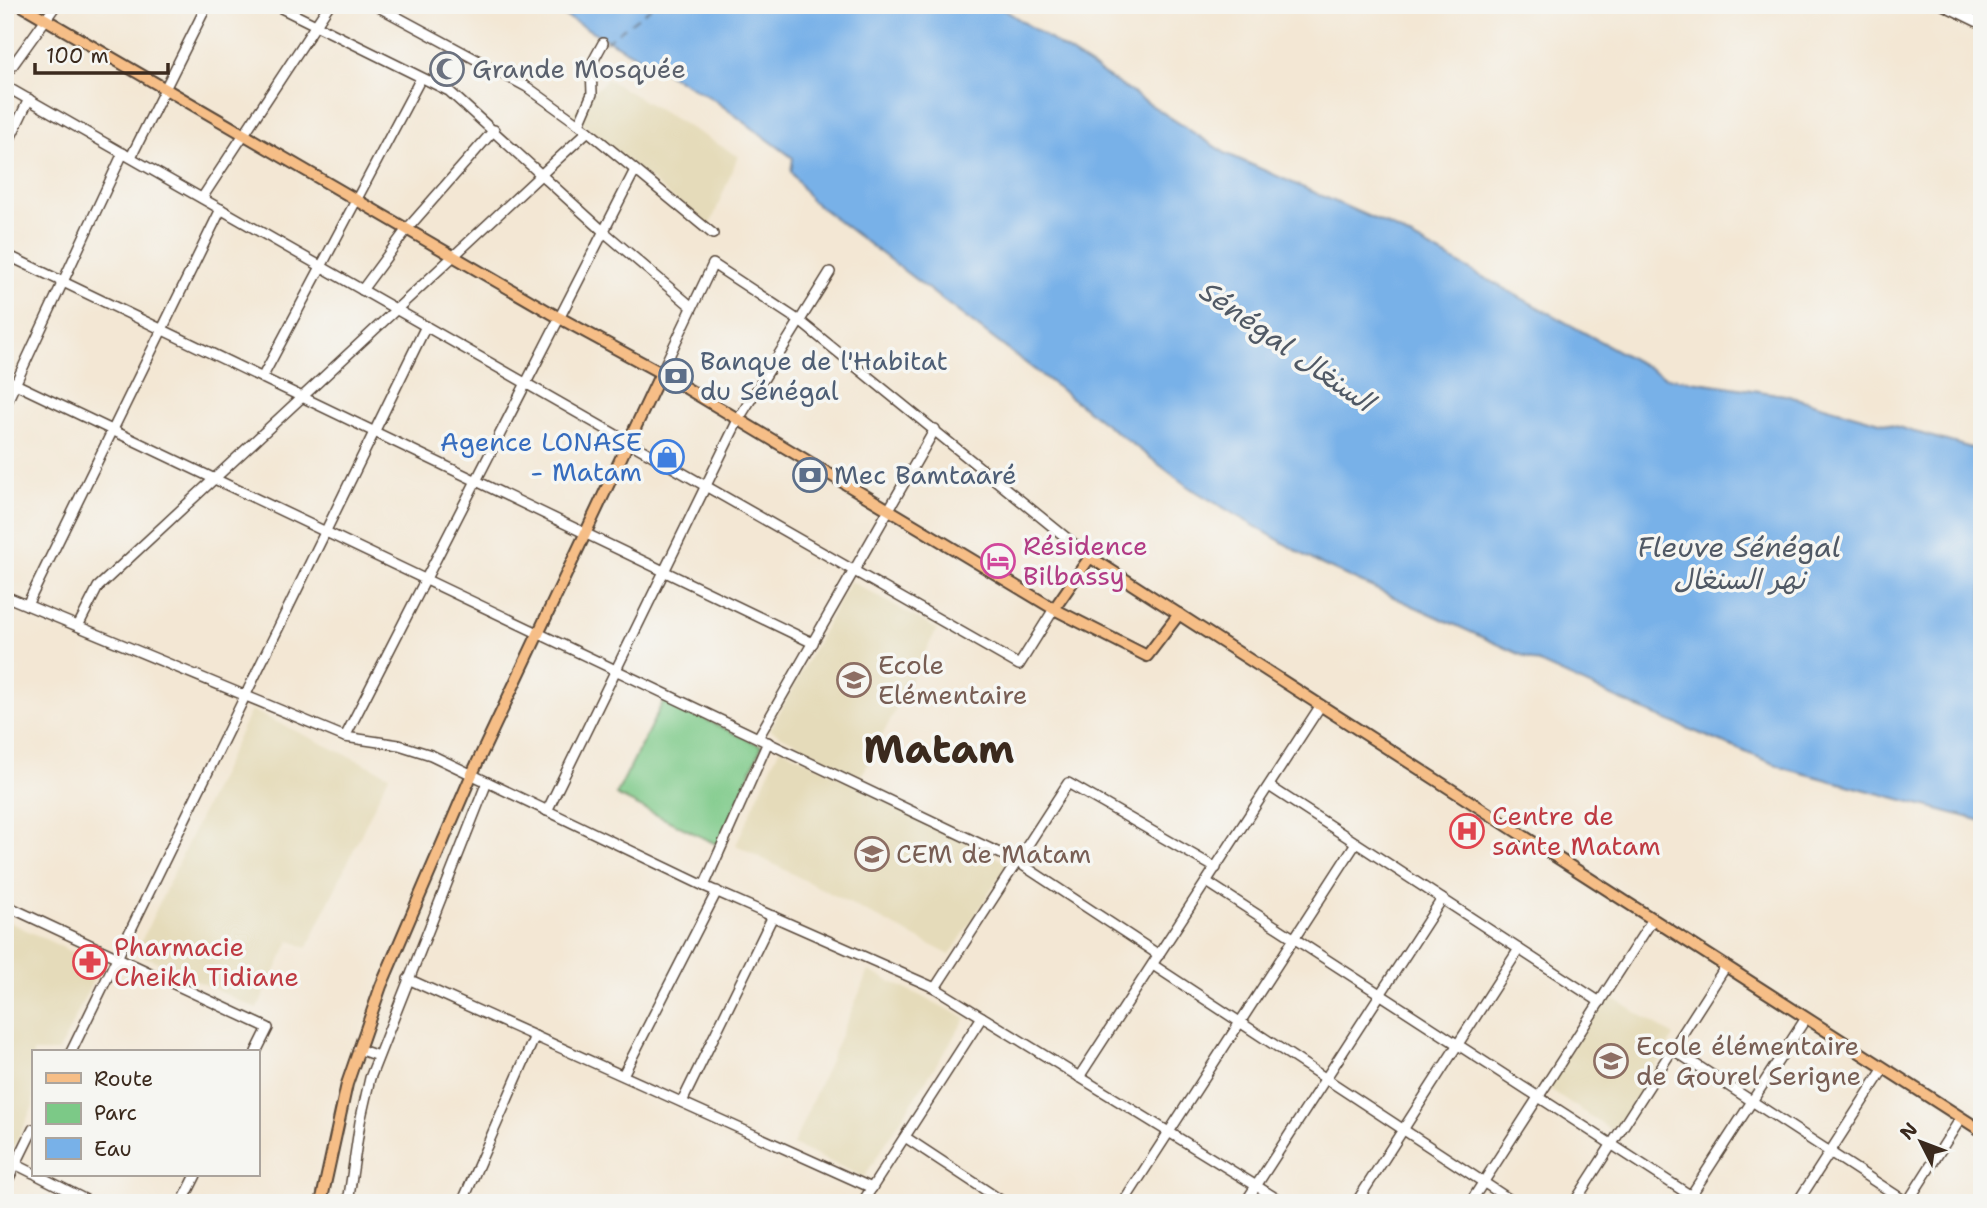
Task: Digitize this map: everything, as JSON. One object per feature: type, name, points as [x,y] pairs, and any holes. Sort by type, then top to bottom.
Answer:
[{"type":"main road","points":[[21,5],[558,317],[661,373],[1054,609],[1147,656],[1179,614]]},
{"type":"main road","points":[[321,1203],[338,1119],[358,1049],[381,986],[471,774],[661,373]]},
{"type":"main road","points":[[1054,609],[1090,557],[1982,1131]]},
{"type":"street","points":[[5,76],[56,5]]},
{"type":"street","points":[[5,406],[63,282],[207,5]]},
{"type":"street","points":[[275,5],[449,91],[603,231],[692,307]]},
{"type":"street","points":[[202,198],[329,5]]},
{"type":"street","points":[[375,5],[527,87],[588,131],[634,172],[713,234]]},
{"type":"street","points":[[1943,5],[1982,23]]},
{"type":"street","points":[[579,124],[592,94],[591,65],[603,43]]},
{"type":"street","points":[[262,378],[421,78]]},
{"type":"street","points":[[5,86],[1019,665],[1054,609]]},
{"type":"street","points":[[5,149],[29,99]]},
{"type":"street","points":[[362,290],[407,229],[494,130]]},
{"type":"street","points":[[78,626],[98,587],[588,131]]},
{"type":"street","points":[[345,737],[634,172]]},
{"type":"street","points":[[27,605],[221,209]]},
{"type":"street","points":[[5,254],[813,643]]},
{"type":"street","points":[[661,373],[713,264],[801,322],[1090,557]]},
{"type":"street","points":[[547,811],[738,420],[830,272]]},
{"type":"street","points":[[72,1050],[426,326]]},
{"type":"street","points":[[5,379],[1018,862],[1159,955]]},
{"type":"street","points":[[758,738],[935,429]]},
{"type":"street","points":[[5,596],[345,737],[409,748],[471,774],[704,886],[935,988],[1284,1203]]},
{"type":"street","points":[[1079,1077],[1321,705]]},
{"type":"street","points":[[704,886],[768,742]]},
{"type":"street","points":[[348,1203],[360,1122],[377,1056],[487,782]]},
{"type":"street","points":[[935,988],[1068,783],[1216,867]]},
{"type":"street","points":[[1269,786],[1600,1002]]},
{"type":"street","points":[[1123,1203],[1356,842]]},
{"type":"street","points":[[1207,882],[1612,1144],[1688,1199],[1702,1203]]},
{"type":"street","points":[[623,1075],[717,891]]},
{"type":"street","points":[[1245,1203],[1441,898]]},
{"type":"street","points":[[5,905],[268,1028],[257,1050]]},
{"type":"street","points":[[682,1102],[773,916]]},
{"type":"street","points":[[1470,1203],[1653,919]]},
{"type":"street","points":[[1356,1203],[1519,949]]},
{"type":"street","points":[[1153,965],[1515,1203]]},
{"type":"street","points":[[1574,1203],[1726,966]]},
{"type":"street","points":[[408,979],[872,1188]]},
{"type":"street","points":[[862,1203],[982,1017]]},
{"type":"street","points":[[1688,1199],[1805,1018]]},
{"type":"street","points":[[462,1203],[535,1035]]},
{"type":"street","points":[[358,1049],[377,1056]]},
{"type":"street","points":[[1672,1049],[1908,1203],[1961,1118]]},
{"type":"street","points":[[1797,1203],[1884,1068]]},
{"type":"street","points":[[5,1186],[32,1131]]},
{"type":"street","points":[[905,1137],[1005,1203]]},
{"type":"street","points":[[5,1159],[32,1172]]},
{"type":"street","points":[[39,1176],[92,1203]]},
{"type":"street","points":[[182,1203],[195,1176]]},
{"type":"shaded area","points":[[607,79],[738,156],[709,228],[571,114]]},
{"type":"shaded area","name":"Ecole Elémentaire","points":[[850,581],[937,629],[861,777],[770,730]]},
{"type":"shaded area","points":[[251,710],[389,775],[307,948],[290,940],[257,1009],[136,952]]},
{"type":"shaded area","name":"CEM de Matam","points":[[780,747],[1008,863],[950,955],[736,845]]},
{"type":"shaded area","points":[[5,920],[100,965],[60,1050],[32,1050],[32,1108],[14,1147],[5,1143]]},
{"type":"shaded area","points":[[869,971],[966,1018],[864,1177],[793,1145]]},
{"type":"shaded area","name":"Ecole élémentaire de Gourel Serigne","points":[[1607,994],[1674,1036],[1615,1133],[1547,1087]]},
{"type":"green space","points":[[664,700],[762,746],[718,845],[616,795]]},
{"type":"water","name":"Fleuve Sénégal نهر السنغال","points":[[545,5],[997,5],[1225,153],[1390,226],[1665,377],[1785,395],[1982,451],[1982,821],[1787,769],[1652,714],[1316,562],[1190,488],[811,200],[791,172],[793,158],[713,99]]},
{"type":"ferry route","points":[[605,42],[655,5]]},
{"type":"place","name":"Grande Mosquée","points":[[447,69]]},
{"type":"place","name":"Banque de l'Habitat du Sénégal","points":[[676,376]]},
{"type":"place","name":"Agence LONASE - Matam","points":[[667,457]]},
{"type":"place","name":"Mec Bamtaaré","points":[[810,475]]},
{"type":"place","name":"Résidence Bilbassy","points":[[998,561]]},
{"type":"place","name":"Ecole Elémentaire","points":[[854,680]]},
{"type":"place","name":"Centre de sante Matam","points":[[1467,831]]},
{"type":"place","name":"CEM de Matam","points":[[872,854]]},
{"type":"place","name":"Pharmacie Cheikh Tidiane","points":[[90,962]]},
{"type":"place","name":"Ecole élémentaire de Gourel Serigne","points":[[1611,1061]]},
{"type":"district","name":"Matam","points":[[939,749]]},
{"type":"water label","name":"Sénégal السنغال","points":[[1287,346]]}]
